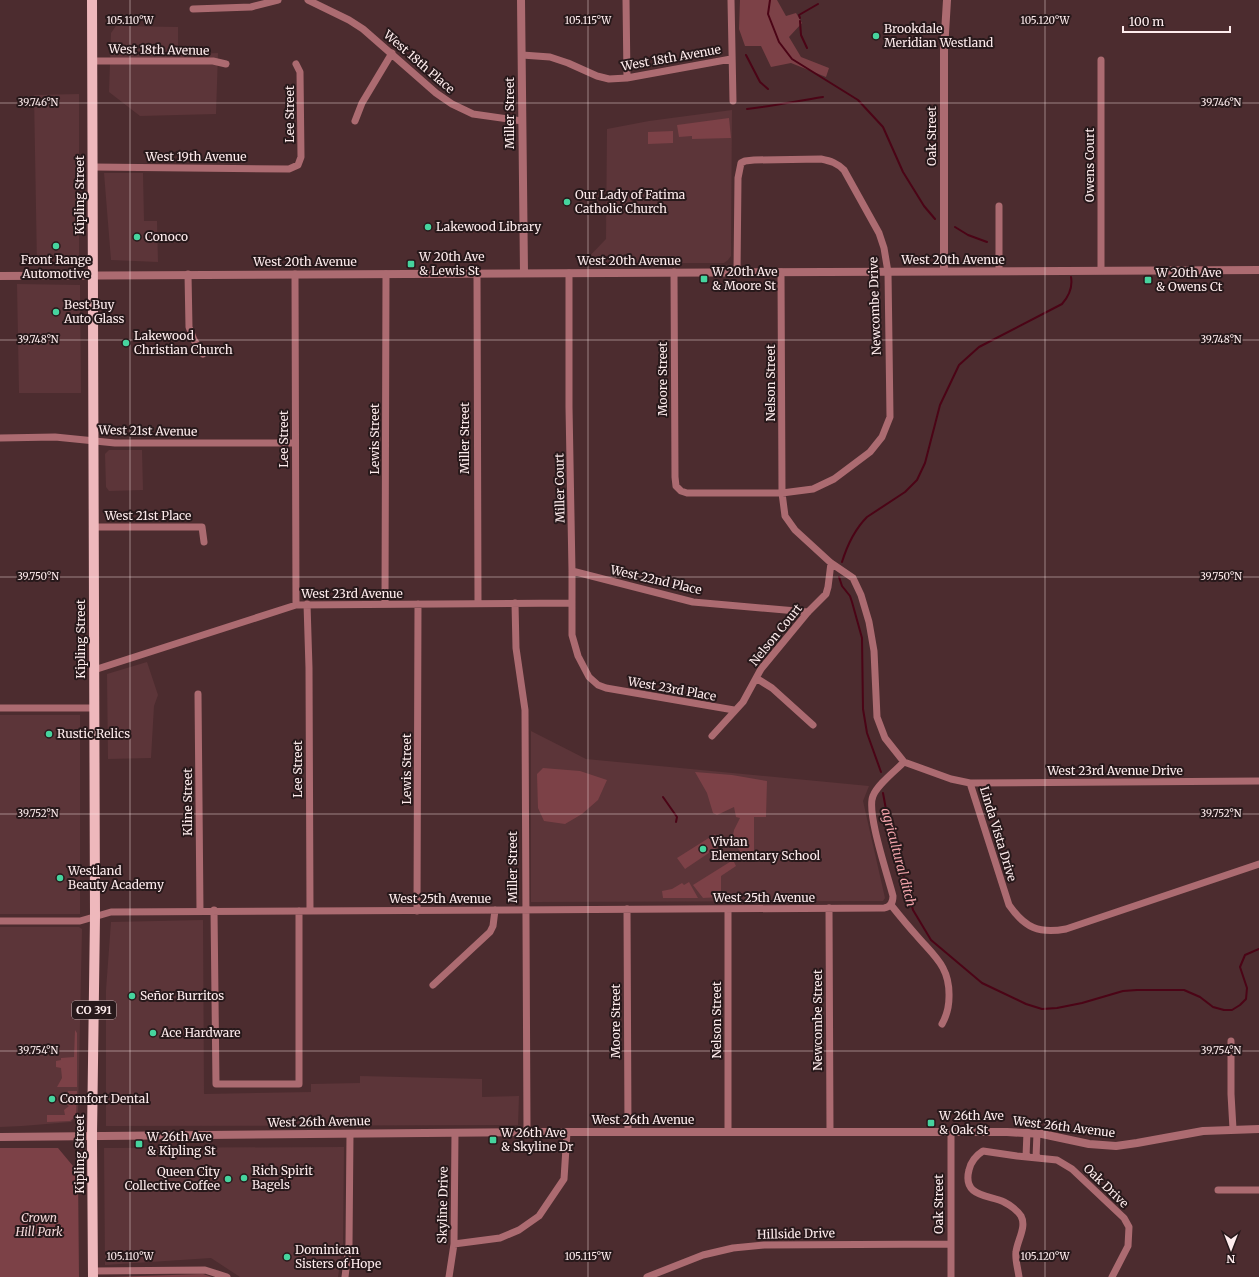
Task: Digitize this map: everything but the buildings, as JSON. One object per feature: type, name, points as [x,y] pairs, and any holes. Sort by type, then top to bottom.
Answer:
[{"type":"main road","name":"Kipling Street","points":[[92,0],[95,916],[92,1136],[93,1274]]},
{"type":"street","points":[[193,9],[250,7],[278,0]]},
{"type":"street","name":"West 18th Place","points":[[308,0],[349,20],[363,29],[436,93],[459,108],[473,114],[522,121]]},
{"type":"street","name":"Miller Street","points":[[521,0],[524,274]]},
{"type":"street","points":[[626,0],[627,78]]},
{"type":"street","points":[[731,0],[733,101]]},
{"type":"street","name":"Oak Street","points":[[944,271],[944,50],[947,0]]},
{"type":"street","points":[[355,121],[362,103],[392,53]]},
{"type":"street","name":"West 18th Avenue","points":[[522,55],[550,57],[597,76],[609,79],[627,78],[732,59]]},
{"type":"street","name":"West 18th Avenue","points":[[92,60],[213,61],[226,64]]},
{"type":"street","name":"Owens Court","points":[[1101,60],[1101,270]]},
{"type":"street","name":"Lee Street","points":[[296,64],[300,72],[301,157],[298,165]]},
{"type":"street","name":"Newcombe Drive","points":[[676,486],[681,491],[687,493],[782,493],[813,488],[834,479],[870,452],[882,437],[890,417],[888,272],[884,248],[879,233],[854,185],[839,165],[831,161],[821,160],[746,160],[741,163],[738,178],[737,272]]},
{"type":"street","name":"West 19th Avenue","points":[[93,167],[289,169],[298,165]]},
{"type":"street","points":[[999,206],[999,271]]},
{"type":"street","name":"West 20th Avenue","points":[[0,276],[93,274],[524,274],[1259,270]]},
{"type":"street","name":"Moore Street","points":[[674,272],[676,486]]},
{"type":"street","name":"Nelson Street","points":[[782,272],[782,493]]},
{"type":"street","name":"Miller Court","points":[[569,273],[572,635],[578,656],[589,677],[598,685],[606,688]]},
{"type":"street","points":[[188,274],[189,327],[191,334],[203,354]]},
{"type":"street","name":"Lee Street","points":[[295,274],[296,605]]},
{"type":"street","name":"Lewis Street","points":[[385,604],[386,274]]},
{"type":"street","name":"Miller Street","points":[[477,274],[478,603]]},
{"type":"street","name":"West 21st Avenue","points":[[0,438],[55,438],[115,443],[295,442]]},
{"type":"street","points":[[782,493],[785,516],[795,530],[831,563],[853,578],[861,595],[869,622],[874,650],[877,717],[885,738],[904,762],[873,795],[871,802],[872,816],[893,900],[891,905],[940,963],[947,975],[949,1003],[946,1016],[942,1024]]},
{"type":"street","name":"West 21st Place","points":[[94,527],[202,527],[204,542]]},
{"type":"street","name":"Nelson Court","points":[[712,736],[734,710],[743,702],[761,669],[808,612],[826,594],[831,563]]},
{"type":"street","name":"West 22nd Place","points":[[572,571],[693,602],[808,612]]},
{"type":"street","name":"West 23rd Avenue","points":[[94,670],[296,605],[572,602]]},
{"type":"street","name":"Miller Street","points":[[515,603],[516,648],[525,710],[527,1132]]},
{"type":"street","name":"Lee Street","points":[[307,604],[309,668],[310,911]]},
{"type":"street","name":"Lewis Street","points":[[418,604],[418,911]]},
{"type":"street","points":[[756,678],[772,688],[813,725]]},
{"type":"street","name":"West 23rd Place","points":[[606,688],[734,710]]},
{"type":"street","name":"Kline Street","points":[[198,694],[200,911]]},
{"type":"street","points":[[0,708],[94,708]]},
{"type":"street","name":"Linda Vista Drive","points":[[904,762],[951,779],[970,783],[1009,905],[1015,914],[1029,926],[1036,929],[1048,932],[1066,929],[1259,864]]},
{"type":"street","name":"West 23rd Avenue Drive","points":[[970,783],[1259,781]]},
{"type":"street","name":"West 25th Avenue","points":[[0,921],[80,921],[111,912],[214,910],[418,911],[887,908],[891,905]]},
{"type":"street","name":"Newcombe Street","points":[[829,908],[830,1132]]},
{"type":"street","name":"Moore Street","points":[[627,909],[628,1132]]},
{"type":"street","name":"Nelson Street","points":[[728,909],[728,1131]]},
{"type":"street","points":[[214,910],[216,1084],[299,1084],[299,911]]},
{"type":"street","points":[[433,985],[490,932],[493,926],[495,910]]},
{"type":"street","points":[[1231,1041],[1230,1094],[1233,1129]]},
{"type":"street","name":"West 26th Avenue","points":[[0,1136],[728,1131],[1027,1132],[1089,1144],[1116,1146],[1203,1132],[1233,1129],[1259,1129]]},
{"type":"street","points":[[454,1244],[500,1238],[519,1230],[539,1216],[564,1180],[567,1132]]},
{"type":"street","name":"Oak Street","points":[[951,1132],[951,1277]]},
{"type":"street","points":[[1026,1157],[1027,1132]]},
{"type":"street","name":"Skyline Drive","points":[[449,1277],[454,1244],[455,1133]]},
{"type":"street","points":[[1036,1158],[1037,1133]]},
{"type":"street","points":[[345,1277],[349,1244],[350,1134]]},
{"type":"street","name":"Oak Drive","points":[[1019,1277],[1016,1253],[1023,1227],[1021,1217],[1007,1204],[984,1197],[975,1192],[968,1182],[967,1177],[971,1162],[983,1151],[1058,1160],[1072,1169],[1124,1218],[1129,1227],[1128,1246],[1112,1277]]},
{"type":"street","points":[[1218,1190],[1259,1190]]},
{"type":"street","name":"Hillside Drive","points":[[647,1277],[703,1255],[733,1248],[764,1245],[951,1244]]},
{"type":"street","points":[[93,1274],[205,1270],[227,1277]]},
{"type":"shaded area","points":[[116,26],[178,27],[178,55],[218,53],[216,114],[140,116],[109,92],[111,33]]},
{"type":"shaded area","points":[[79,94],[79,264],[37,265],[34,95]]},
{"type":"shaded area","points":[[732,110],[731,256],[728,260],[724,263],[583,263],[606,239],[607,129],[649,121]]},
{"type":"shaded area","points":[[104,173],[143,173],[144,221],[157,221],[158,262],[111,260]]},
{"type":"shaded area","points":[[17,284],[80,285],[81,393],[19,393]]},
{"type":"shaded area","points":[[109,450],[142,450],[143,490],[109,491],[106,487],[105,454]]},
{"type":"shaded area","points":[[147,662],[158,695],[154,706],[151,758],[108,759],[107,674]]},
{"type":"shaded area","points":[[0,715],[80,715],[80,914],[0,914]]},
{"type":"shaded area","name":"Vivian Elementary School","points":[[531,731],[586,759],[869,786],[863,801],[885,898],[883,901],[531,902]]},
{"type":"shaded area","points":[[203,920],[204,1094],[311,1092],[311,1084],[360,1083],[360,1076],[482,1079],[482,1097],[519,1096],[518,1125],[106,1126],[106,990],[111,922]]},
{"type":"shaded area","points":[[0,927],[79,927],[82,929],[78,1115],[71,1122],[0,1127]]},
{"type":"shaded area","points":[[344,1147],[343,1243],[338,1277],[240,1277],[211,1258],[105,1265],[104,1148]]},
{"type":"green space","points":[[740,0],[777,0],[786,16],[796,13],[802,23],[789,37],[801,57],[829,68],[826,77],[791,63],[771,67],[761,46],[745,46],[739,29]]},
{"type":"green space","points":[[729,118],[731,138],[692,139],[692,136],[679,137],[677,125]]},
{"type":"green space","points":[[673,131],[673,143],[648,144],[648,132]]},
{"type":"green space","points":[[543,768],[580,771],[607,780],[598,800],[582,814],[565,824],[544,821],[538,808],[537,774]]},
{"type":"green space","points":[[695,772],[732,775],[767,781],[766,817],[754,817],[754,851],[743,855],[732,841],[734,830],[740,818],[736,817],[734,807],[717,815],[713,813],[707,793]]},
{"type":"green space","points":[[715,834],[722,844],[685,869],[677,858]]},
{"type":"green space","points":[[733,860],[736,866],[721,876],[720,897],[703,898],[693,885]]},
{"type":"green space","points":[[689,882],[698,898],[663,898],[662,891],[672,889],[682,883],[684,885]]},
{"type":"green space","points":[[75,1030],[77,1033],[77,1087],[57,1087],[62,1078],[61,1068],[56,1067],[56,1061],[61,1060],[61,1058],[74,1057]]},
{"type":"green space","points":[[68,1091],[77,1091],[76,1116],[70,1121],[47,1122],[47,1115],[65,1115],[64,1110],[69,1106],[66,1104]]},
{"type":"green space","name":"Crown Hill Park","points":[[0,1148],[58,1148],[78,1172],[79,1277],[0,1277]]},
{"type":"green space","points":[[203,1274],[212,1277],[109,1277]]},
{"type":"waterway","name":"agricultural ditch","points":[[770,0],[768,14],[779,42],[792,59],[858,100],[883,127],[903,172],[924,206],[935,219]]},
{"type":"waterway","points":[[800,18],[799,15],[818,4]]},
{"type":"waterway","points":[[800,21],[801,35],[807,48]]},
{"type":"waterway","points":[[746,55],[760,82],[768,89]]},
{"type":"waterway","points":[[747,109],[823,97]]},
{"type":"waterway","name":"agricultural ditch","points":[[955,227],[968,235],[987,242]]},
{"type":"waterway","name":"agricultural ditch","points":[[842,562],[852,538],[867,517],[905,492],[917,480],[925,463],[940,405],[959,365],[979,347],[1062,304],[1070,292],[1071,277]]},
{"type":"waterway","name":"agricultural ditch","points":[[839,577],[842,586],[850,596],[862,638],[863,709],[867,733],[881,772]]},
{"type":"waterway","name":"agricultural ditch","points":[[883,793],[887,815],[913,910],[931,940],[982,983],[1026,1004],[1042,1009],[1057,1008],[1082,1003],[1123,991],[1184,990],[1200,997],[1213,1007],[1224,1010],[1232,1010],[1246,999],[1247,988],[1240,967],[1245,955],[1259,949]]},
{"type":"waterway","points":[[663,797],[677,817],[676,822]]},
{"type":"place","name":"Brookdale Meridian Westland","points":[[876,36]]},
{"type":"place","name":"Our Lady of Fatima Catholic Church","points":[[567,202]]},
{"type":"place","name":"Lakewood Library","points":[[428,227]]},
{"type":"place","name":"Conoco","points":[[137,237]]},
{"type":"place","name":"Front Range Automotive","points":[[56,246]]},
{"type":"place","name":"W 20th Ave & Lewis St","points":[[411,264]]},
{"type":"place","name":"W 20th Ave & Moore St","points":[[704,279]]},
{"type":"place","name":"W 20th Ave & Owens Ct","points":[[1148,280]]},
{"type":"place","name":"Best Buy Auto Glass","points":[[56,312]]},
{"type":"place","name":"Lakewood Christian Church","points":[[126,343]]},
{"type":"place","name":"Rustic Relics","points":[[49,734]]},
{"type":"place","name":"Vivian Elementary School","points":[[703,849]]},
{"type":"place","name":"Westland Beauty Academy","points":[[60,878]]},
{"type":"place","name":"Señor Burritos","points":[[132,996]]},
{"type":"place","name":"Ace Hardware","points":[[153,1033]]},
{"type":"place","name":"Comfort Dental","points":[[52,1099]]},
{"type":"place","name":"W 26th Ave & Oak St","points":[[931,1123]]},
{"type":"place","name":"W 26th Ave & Skyline Dr","points":[[493,1140]]},
{"type":"place","name":"W 26th Ave & Kipling St","points":[[139,1144]]},
{"type":"place","name":"Rich Spirit Bagels","points":[[244,1178]]},
{"type":"place","name":"Queen City Collective Coffee","points":[[228,1179]]},
{"type":"place","name":"Dominican Sisters of Hope","points":[[287,1257]]}]
